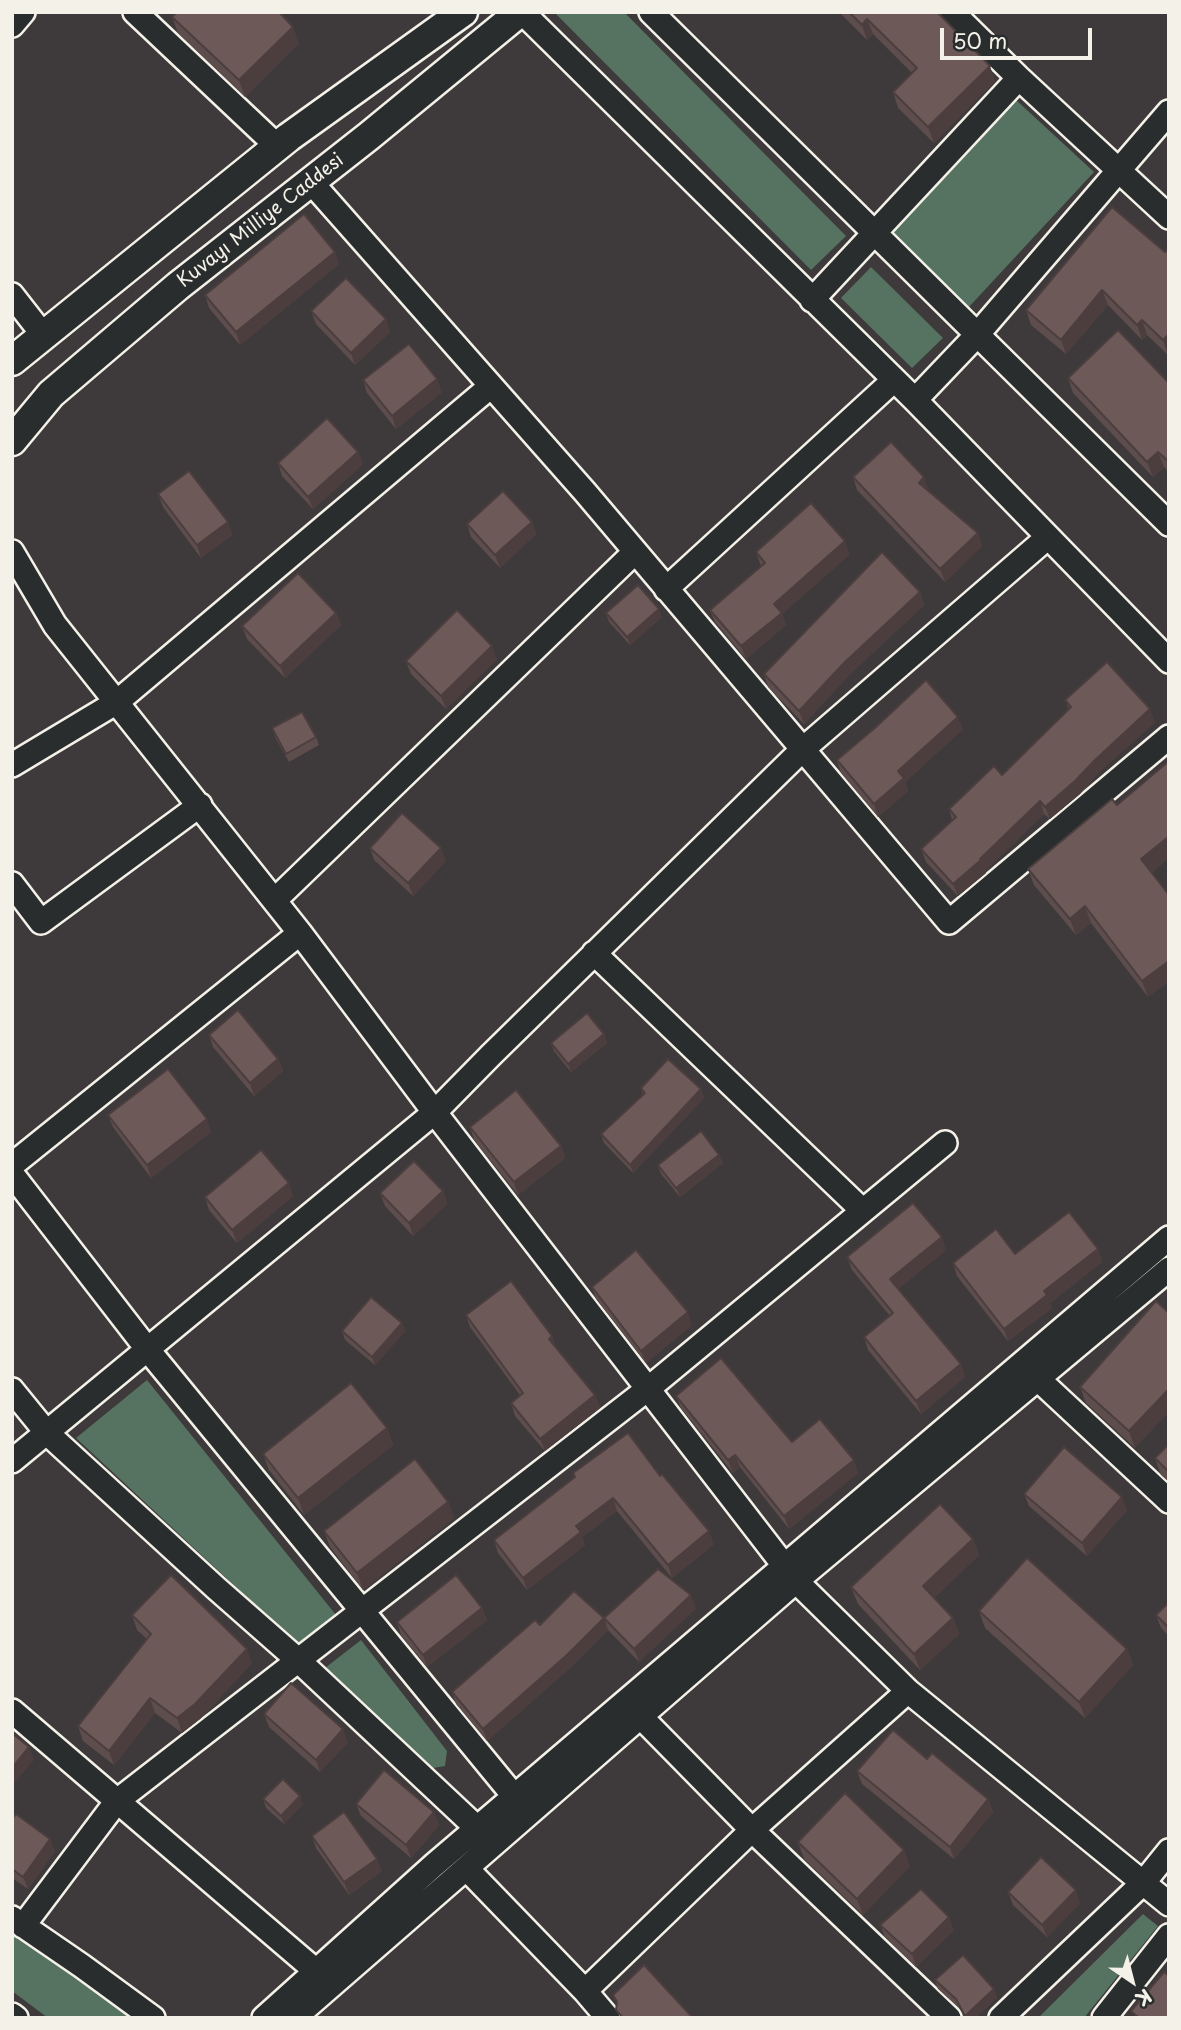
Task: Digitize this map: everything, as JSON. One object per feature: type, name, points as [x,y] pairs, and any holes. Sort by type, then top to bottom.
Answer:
[{"type":"main road","points":[[12,360],[277,146],[463,12]]},
{"type":"main road","name":"Kuvayı Milliye Caddesi","points":[[12,441],[51,394],[178,286],[521,12]]},
{"type":"street","points":[[12,25],[23,12]]},
{"type":"street","points":[[135,12],[277,146]]},
{"type":"street","points":[[521,12],[915,400],[1169,661]]},
{"type":"street","points":[[651,12],[1169,524]]},
{"type":"street","points":[[952,12],[1169,218]]},
{"type":"street","points":[[812,300],[1019,78]]},
{"type":"street","points":[[915,400],[976,336],[1169,112]]},
{"type":"street","points":[[310,182],[635,552],[949,922],[1169,737]]},
{"type":"street","points":[[12,295],[44,336]]},
{"type":"street","points":[[666,589],[894,380]]},
{"type":"street","points":[[12,765],[117,702],[491,386]]},
{"type":"street","points":[[12,1461],[435,1112],[802,750],[1048,537]]},
{"type":"street","points":[[12,552],[50,617],[300,933],[790,1573],[908,1691],[1169,1904]]},
{"type":"street","points":[[275,901],[635,552]]},
{"type":"street","points":[[12,588],[50,617]]},
{"type":"street","points":[[12,884],[41,922],[200,805]]},
{"type":"street","points":[[12,1166],[300,933]]},
{"type":"street","points":[[594,953],[862,1210]]},
{"type":"street","points":[[152,2018],[18,1922],[117,1801],[649,1388],[945,1143]]},
{"type":"street","points":[[12,1174],[148,1350],[514,1796]]},
{"type":"street","points":[[294,2018],[641,1717],[790,1573],[1169,1238]]},
{"type":"street","points":[[264,2018],[514,1796],[790,1573],[1038,1379],[1169,1269]]},
{"type":"street","points":[[1038,1379],[1169,1501]]},
{"type":"street","points":[[12,1390],[47,1433],[299,1661],[477,1828]]},
{"type":"street","points":[[585,1991],[752,1830],[908,1691]]},
{"type":"street","points":[[12,1711],[316,1971]]},
{"type":"street","points":[[641,1717],[752,1830],[949,2018]]},
{"type":"street","points":[[1001,2018],[1143,1882],[1169,1851]]},
{"type":"street","points":[[467,1869],[608,2018]]},
{"type":"street","points":[[1104,2018],[1169,1936]]},
{"type":"green space","points":[[624,12],[846,236],[811,270],[556,14]]},
{"type":"green space","points":[[1015,99],[1094,172],[968,308],[889,235]]},
{"type":"green space","points":[[871,267],[943,338],[912,368],[841,298]]},
{"type":"green space","points":[[147,1380],[336,1615],[297,1644],[76,1438]]},
{"type":"green space","points":[[361,1640],[447,1751],[445,1766],[433,1768],[325,1668]]},
{"type":"green space","points":[[1143,1914],[1158,1926],[1084,2018],[1038,2018]]},
{"type":"green space","points":[[12,1927],[140,2018],[48,2018],[12,1991]]},
{"type":"building","points":[[177,12],[279,12],[293,27],[239,80],[172,17]]},
{"type":"building","points":[[849,12],[937,12],[990,66],[928,127],[893,92],[917,68],[867,19],[862,25]]},
{"type":"building","points":[[1112,207],[1165,252],[1169,248],[1169,334],[1163,340],[1142,320],[1137,325],[1102,290],[1061,340],[1026,310]]},
{"type":"building","points":[[304,214],[335,252],[236,332],[205,295]]},
{"type":"building","points":[[346,278],[386,319],[351,353],[311,311]]},
{"type":"building","points":[[1118,330],[1169,383],[1169,462],[1158,452],[1147,462],[1068,378]]},
{"type":"building","points":[[409,344],[437,379],[392,416],[363,380]]},
{"type":"building","points":[[327,418],[358,452],[308,497],[278,463]]},
{"type":"building","points":[[891,442],[924,477],[919,483],[978,533],[940,569],[853,477]]},
{"type":"building","points":[[189,471],[228,522],[197,545],[158,494]]},
{"type":"building","points":[[503,491],[532,522],[495,555],[467,524]]},
{"type":"building","points":[[811,503],[845,541],[774,604],[782,613],[741,646],[710,610],[765,563],[756,552]]},
{"type":"building","points":[[882,552],[920,592],[844,663],[799,711],[764,674]]},
{"type":"building","points":[[298,573],[336,613],[280,666],[242,626]]},
{"type":"building","points":[[638,585],[659,609],[627,637],[606,613]]},
{"type":"building","points":[[457,610],[492,646],[441,696],[406,661]]},
{"type":"building","points":[[1107,662],[1150,709],[1045,807],[1040,801],[953,884],[921,849],[956,817],[949,809],[994,766],[1002,775],[1071,707],[1065,700]]},
{"type":"building","points":[[926,680],[958,717],[898,771],[904,778],[874,804],[837,760]]},
{"type":"building","points":[[302,712],[316,737],[286,754],[272,728]]},
{"type":"building","points":[[1169,761],[1169,840],[1167,838],[1141,859],[1169,895],[1169,961],[1142,981],[1085,906],[1070,919],[1028,869],[1112,799],[1117,805]]},
{"type":"building","points":[[402,813],[441,848],[408,883],[370,848]]},
{"type":"building","points":[[238,1010],[278,1059],[250,1083],[209,1035]]},
{"type":"building","points":[[587,1013],[604,1034],[568,1064],[551,1043]]},
{"type":"building","points":[[668,1059],[701,1089],[630,1165],[601,1134],[645,1093],[641,1088]]},
{"type":"building","points":[[168,1069],[207,1119],[147,1165],[108,1115]]},
{"type":"building","points":[[516,1090],[561,1146],[514,1182],[470,1127]]},
{"type":"building","points":[[701,1131],[719,1155],[676,1188],[658,1165]]},
{"type":"building","points":[[261,1150],[289,1183],[232,1230],[205,1197]]},
{"type":"building","points":[[414,1161],[443,1191],[409,1223],[380,1193]]},
{"type":"building","points":[[913,1203],[942,1237],[890,1279],[961,1364],[916,1401],[864,1337],[893,1313],[847,1257]]},
{"type":"building","points":[[1069,1212],[1098,1249],[1044,1291],[1047,1295],[1004,1329],[953,1263],[996,1229],[1015,1254]]},
{"type":"building","points":[[636,1250],[688,1312],[641,1351],[592,1287]]},
{"type":"building","points":[[511,1281],[552,1336],[549,1339],[595,1395],[540,1439],[511,1403],[523,1393],[466,1315]]},
{"type":"building","points":[[371,1297],[402,1323],[372,1357],[342,1331]]},
{"type":"building","points":[[1156,1301],[1169,1313],[1169,1389],[1129,1431],[1080,1387]]},
{"type":"building","points":[[721,1358],[792,1442],[820,1419],[854,1460],[784,1516],[735,1455],[728,1460],[676,1396]]},
{"type":"building","points":[[351,1383],[387,1428],[298,1498],[263,1454]]},
{"type":"building","points":[[628,1433],[660,1476],[662,1474],[709,1531],[668,1565],[613,1498],[576,1526],[581,1532],[523,1578],[494,1540],[575,1477],[573,1473]]},
{"type":"building","points":[[1169,1444],[1169,1472],[1155,1458]]},
{"type":"building","points":[[1064,1447],[1122,1497],[1082,1543],[1024,1494]]},
{"type":"building","points":[[415,1459],[448,1502],[357,1573],[324,1531]]},
{"type":"building","points":[[940,1504],[973,1539],[923,1586],[953,1618],[914,1654],[851,1587]]},
{"type":"building","points":[[1027,1558],[1127,1649],[1079,1702],[979,1611]]},
{"type":"building","points":[[658,1569],[691,1595],[634,1649],[604,1618]]},
{"type":"building","points":[[171,1575],[247,1649],[195,1704],[177,1718],[150,1698],[109,1751],[78,1726],[151,1634],[132,1615]]},
{"type":"building","points":[[456,1575],[482,1608],[423,1655],[397,1622]]},
{"type":"building","points":[[574,1591],[604,1618],[568,1654],[483,1729],[452,1692],[535,1620],[540,1625]]},
{"type":"building","points":[[1169,1602],[1169,1628],[1156,1615]]},
{"type":"building","points":[[291,1683],[343,1729],[316,1760],[264,1714]]},
{"type":"building","points":[[893,1730],[927,1759],[932,1753],[988,1799],[950,1847],[857,1771]]},
{"type":"building","points":[[12,1733],[29,1747],[12,1768]]},
{"type":"building","points":[[384,1770],[434,1812],[406,1845],[356,1804]]},
{"type":"building","points":[[283,1779],[300,1796],[281,1816],[263,1799]]},
{"type":"building","points":[[845,1793],[904,1850],[857,1899],[798,1842]]},
{"type":"building","points":[[344,1812],[377,1859],[344,1882],[312,1836]]},
{"type":"building","points":[[16,1814],[50,1839],[23,1877],[12,1869],[12,1819]]},
{"type":"building","points":[[1041,1857],[1076,1890],[1042,1925],[1008,1892]]},
{"type":"building","points":[[921,1889],[949,1917],[912,1954],[880,1925]]},
{"type":"building","points":[[963,1955],[994,1989],[965,2016],[956,1999],[935,1980]]},
{"type":"building","points":[[644,1965],[693,2018],[623,2018],[616,2010],[617,2002],[613,1995]]},
{"type":"building","points":[[1164,1972],[1169,1976],[1169,2018],[1139,2018],[1131,2011]]}]
